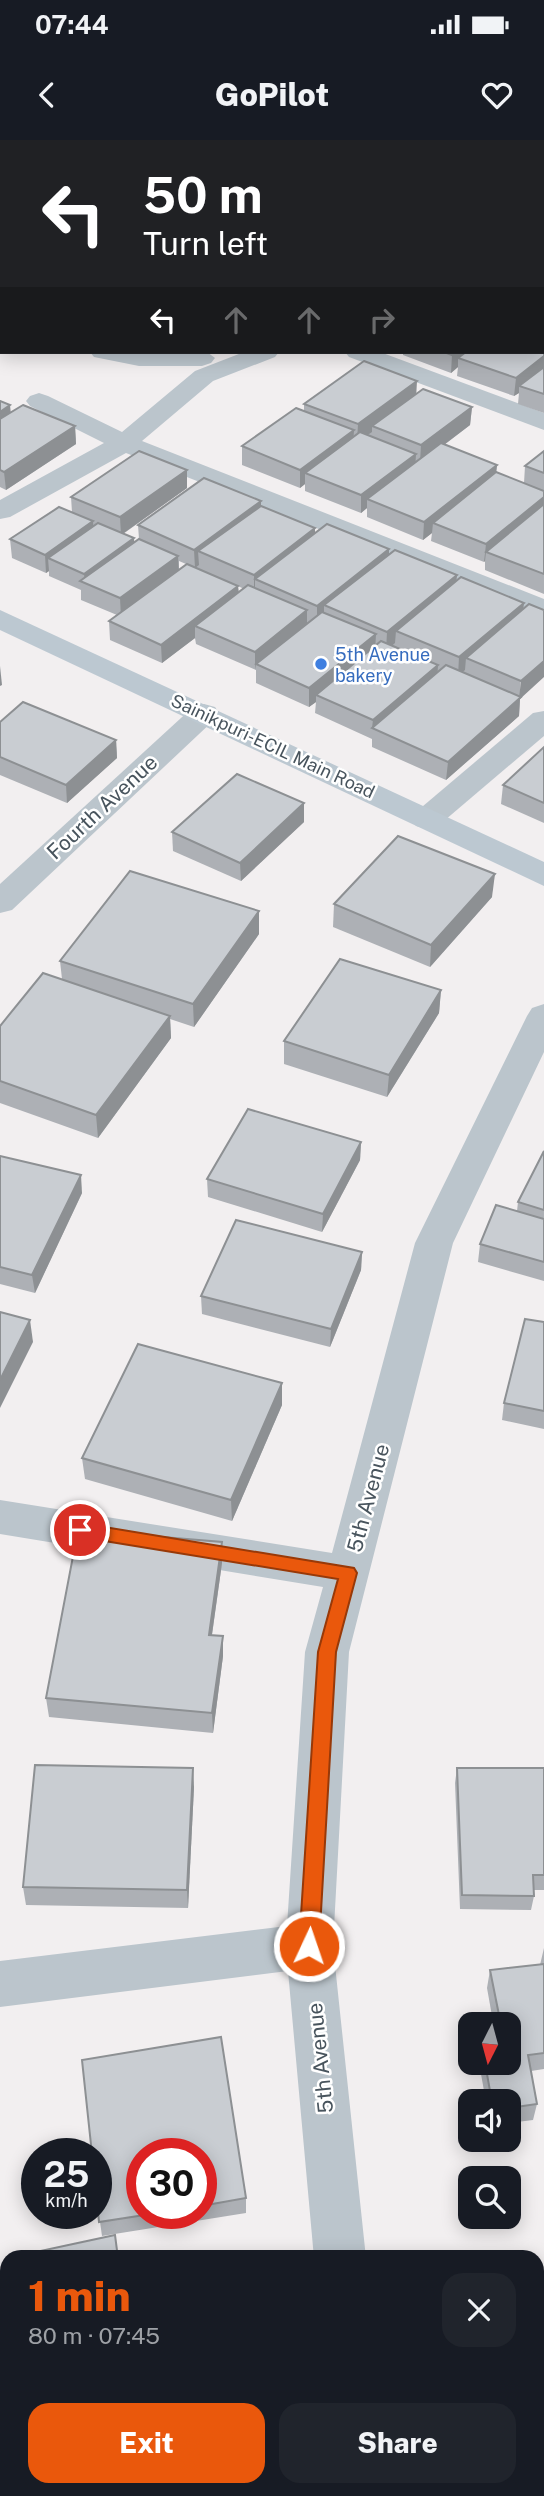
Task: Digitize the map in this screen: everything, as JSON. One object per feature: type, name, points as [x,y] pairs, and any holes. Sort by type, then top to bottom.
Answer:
[{"type":"main road","name":"Sainikpuri-ECIL Main Road","points":[[0,619],[544,875]]},
{"type":"street","points":[[115,354],[205,362],[254,354]]},
{"type":"street","points":[[363,354],[544,422]]},
{"type":"street","points":[[0,511],[124,443],[205,362]]},
{"type":"street","points":[[39,401],[124,443],[544,609]]},
{"type":"street","name":"Fourth Avenue","points":[[0,902],[204,713]]},
{"type":"street","points":[[427,819],[544,720]]},
{"type":"street","name":"5th Avenue","points":[[339,2250],[309,1946],[327,1652],[434,1243],[544,1016]]},
{"type":"street","points":[[0,1517],[348,1573]]},
{"type":"street","points":[[0,1984],[309,1946]]},
{"type":"building","points":[[463,354],[544,354],[516,378],[458,358]]},
{"type":"building","points":[[364,361],[417,381],[358,424],[304,404]]},
{"type":"building","points":[[544,367],[544,394],[519,386]]},
{"type":"building","points":[[423,389],[472,407],[421,445],[372,426]]},
{"type":"building","points":[[0,401],[10,405],[0,412]]},
{"type":"building","points":[[23,405],[75,426],[4,472],[0,470],[0,419]]},
{"type":"building","points":[[296,408],[354,430],[300,470],[242,446]]},
{"type":"building","points":[[360,432],[416,454],[361,495],[305,473]]},
{"type":"building","points":[[441,443],[497,465],[424,522],[367,499]]},
{"type":"building","points":[[139,451],[187,470],[120,517],[71,497]]},
{"type":"building","points":[[544,451],[544,473],[525,466]]},
{"type":"building","points":[[496,472],[544,491],[544,497],[486,544],[433,523]]},
{"type":"building","points":[[204,478],[261,501],[194,550],[138,525]]},
{"type":"building","points":[[544,504],[544,574],[486,552]]},
{"type":"building","points":[[261,506],[315,528],[254,575],[198,551]]},
{"type":"building","points":[[59,507],[93,521],[45,555],[10,539]]},
{"type":"building","points":[[98,523],[134,538],[84,574],[48,558]]},
{"type":"building","points":[[327,524],[389,549],[317,606],[255,579]]},
{"type":"building","points":[[139,539],[178,556],[120,598],[80,581]]},
{"type":"building","points":[[395,550],[457,575],[387,632],[324,605]]},
{"type":"building","points":[[187,564],[238,586],[161,645],[109,621]]},
{"type":"building","points":[[461,577],[524,603],[459,657],[396,631]]},
{"type":"building","points":[[248,585],[307,610],[255,652],[195,626]]},
{"type":"building","points":[[529,604],[544,610],[544,661],[521,681],[466,658]]},
{"type":"building","points":[[322,612],[376,634],[309,688],[256,664]]},
{"type":"building","points":[[381,641],[438,665],[373,720],[316,695]]},
{"type":"building","points":[[446,665],[521,697],[448,762],[372,728]]},
{"type":"building","points":[[23,702],[116,740],[66,785],[0,757],[0,722]]},
{"type":"building","points":[[544,747],[544,803],[503,785]]},
{"type":"building","points":[[237,774],[304,803],[240,863],[172,832]]},
{"type":"building","points":[[398,836],[495,874],[431,945],[334,904]]},
{"type":"building","points":[[130,871],[259,911],[193,1004],[60,961]]},
{"type":"building","points":[[340,959],[441,990],[389,1075],[284,1041]]},
{"type":"building","points":[[43,973],[170,1016],[96,1115],[0,1081],[0,1026]]},
{"type":"building","points":[[248,1109],[361,1142],[323,1214],[207,1179]]},
{"type":"building","points":[[544,1151],[544,1210],[518,1202]]},
{"type":"building","points":[[0,1156],[81,1175],[32,1275],[0,1267]]},
{"type":"building","points":[[496,1205],[544,1219],[544,1262],[480,1244]]},
{"type":"building","points":[[236,1220],[362,1252],[331,1329],[201,1296]]},
{"type":"building","points":[[0,1312],[30,1320],[0,1380]]},
{"type":"building","points":[[525,1319],[544,1322],[544,1411],[504,1403]]},
{"type":"building","points":[[138,1344],[282,1383],[231,1500],[82,1458]]},
{"type":"building","points":[[78,1530],[222,1542],[209,1635],[223,1636],[212,1713],[46,1698]]},
{"type":"building","points":[[35,1765],[193,1768],[187,1890],[23,1887]]},
{"type":"building","points":[[457,1768],[544,1768],[544,1875],[533,1875],[534,1896],[462,1895]]},
{"type":"building","points":[[544,1964],[544,2053],[528,2055],[537,2104],[521,2106],[521,2089],[490,2089],[487,2076],[522,2076],[522,2012],[498,2012],[490,1970]]},
{"type":"building","points":[[221,2037],[246,2198],[217,2203],[217,2138],[126,2138],[126,2218],[112,2220],[112,2138],[90,2138],[82,2060]]},
{"type":"building","points":[[115,2235],[117,2250],[45,2250]]},
{"type":"place","name":"5th Avenue bakery","points":[[321,664]]},
{"type":"route","points":[[80,1530],[348,1573],[327,1652],[309,1946]]}]
